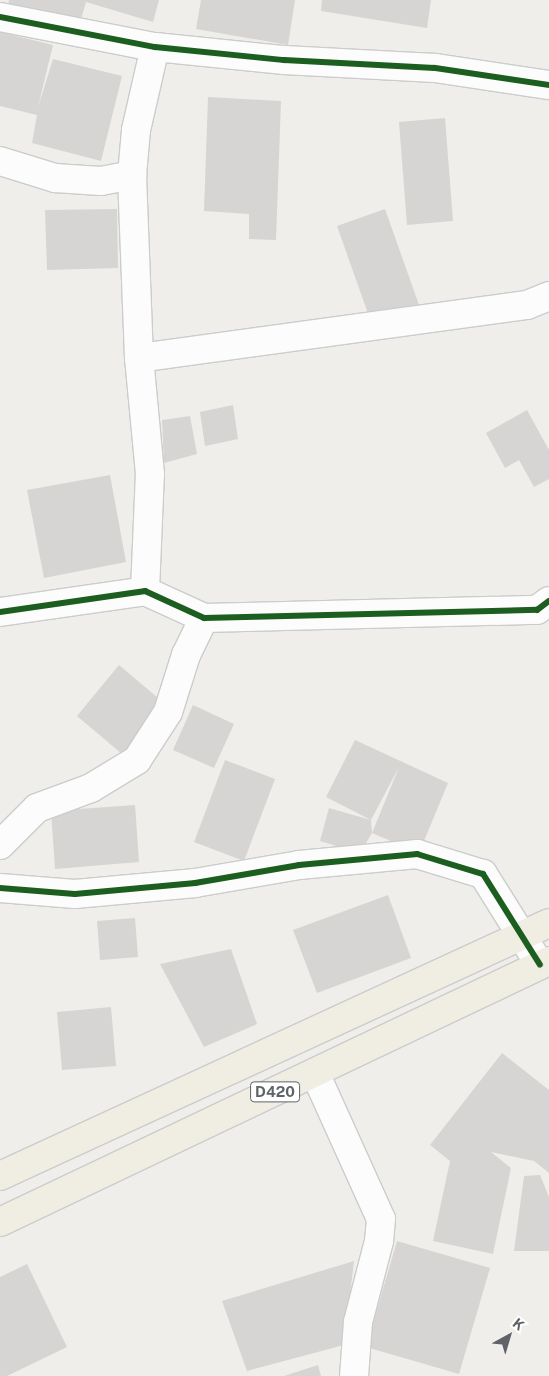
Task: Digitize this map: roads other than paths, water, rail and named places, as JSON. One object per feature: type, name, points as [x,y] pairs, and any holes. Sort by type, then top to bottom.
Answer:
[{"type":"highway","name":"D420","points":[[0,1176],[549,923]]},
{"type":"highway","name":"D420","points":[[0,1222],[544,963]]},
{"type":"street","points":[[0,17],[155,47],[284,60],[435,68],[549,85]]},
{"type":"street","points":[[145,591],[150,474],[139,358],[132,175],[136,130],[155,47]]},
{"type":"street","points":[[0,161],[56,178],[101,181],[132,175]]},
{"type":"street","points":[[139,358],[527,305],[549,296]]},
{"type":"street","points":[[0,612],[145,591],[204,618],[537,610],[549,601]]},
{"type":"street","points":[[0,845],[37,808],[91,788],[137,760],[168,712],[186,655],[204,618]]},
{"type":"street","points":[[0,888],[74,894],[195,882],[299,866],[417,854],[483,874],[544,963]]},
{"type":"street","points":[[314,1073],[381,1219],[380,1241],[358,1322],[354,1376]]}]
